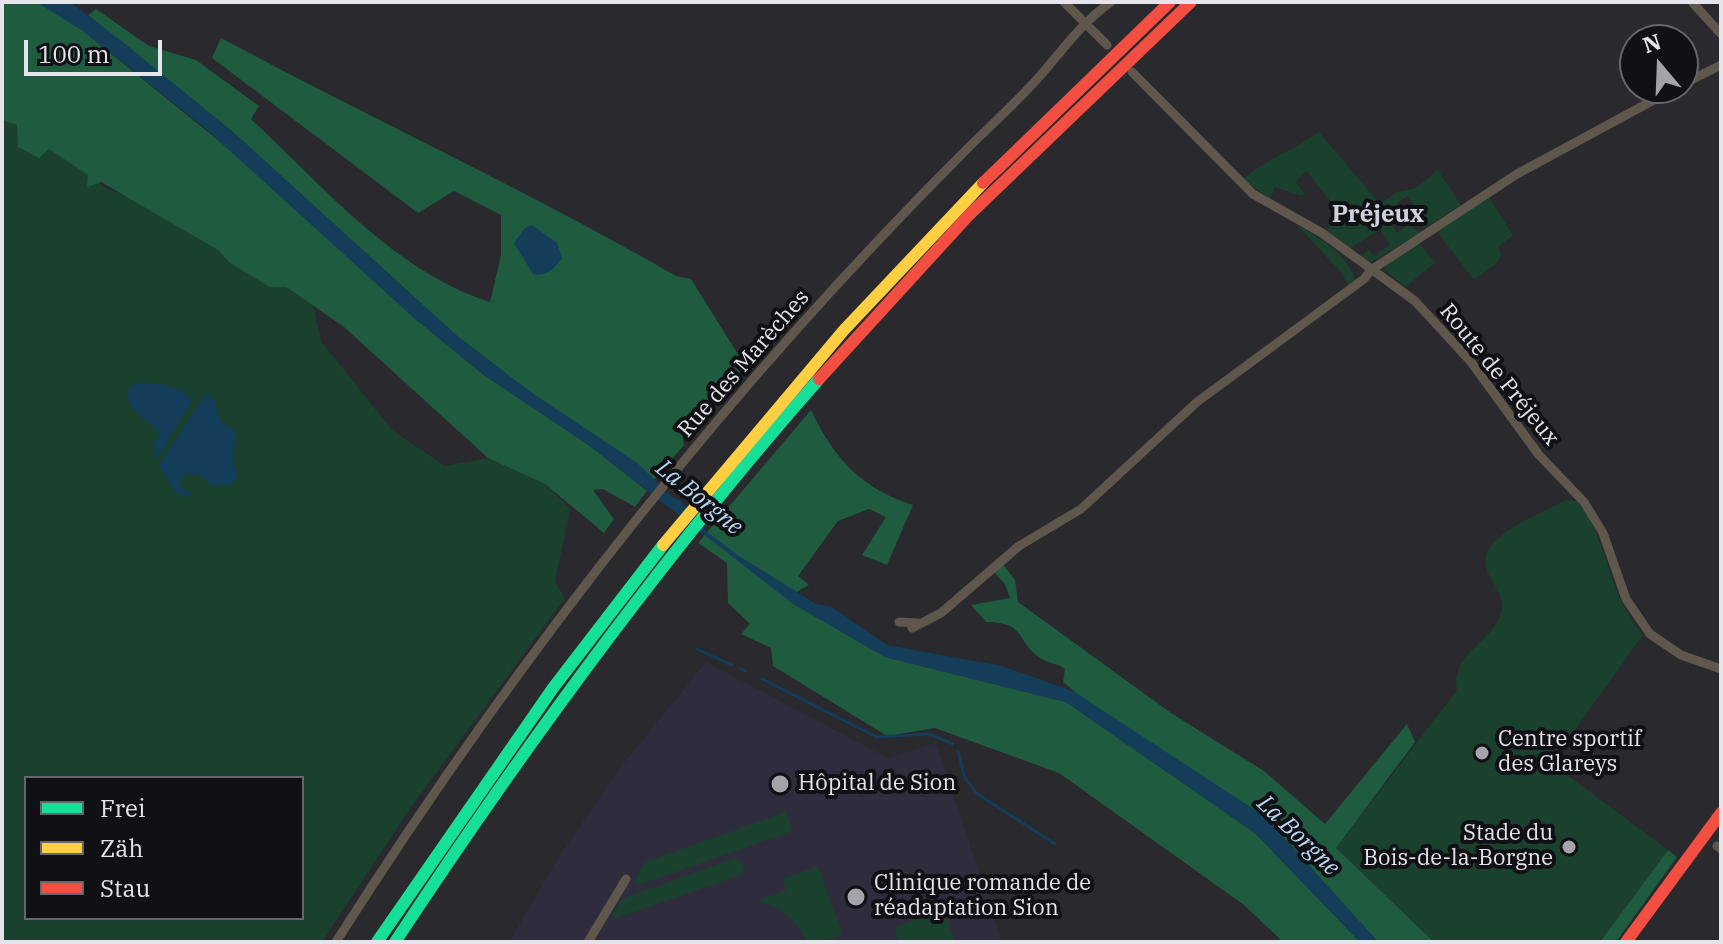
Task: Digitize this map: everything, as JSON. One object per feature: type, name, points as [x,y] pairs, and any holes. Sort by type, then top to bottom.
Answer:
[{"type":"main road","points":[[377,942],[493,769],[626,589],[744,442],[951,213],[1170,2]]},
{"type":"main road","points":[[395,942],[538,730],[637,597],[756,451],[855,337],[979,205],[1191,2]]},
{"type":"main road","points":[[1626,942],[1721,813]]},
{"type":"main road","points":[[402,942],[439,873]]},
{"type":"street","points":[[1064,2],[1107,45]]},
{"type":"street","name":"Rue des Marèches","points":[[336,942],[462,753],[619,542],[717,420],[833,288],[1034,83],[1085,23],[1111,2]]},
{"type":"street","points":[[1692,2],[1721,34]]},
{"type":"street","points":[[1699,76],[1721,65]]},
{"type":"street","name":"Route de Préjeux","points":[[1132,72],[1253,194],[1322,233],[1415,301],[1448,335],[1519,431],[1584,502],[1603,533],[1626,599],[1650,634],[1681,655],[1721,669]]},
{"type":"street","points":[[899,622],[915,626],[941,613],[1019,546],[1081,509],[1197,402],[1320,312],[1371,270],[1517,174],[1646,104]]},
{"type":"street","points":[[588,942],[626,879]]},
{"type":"shaded area","name":"Hôpital de Sion","points":[[706,662],[888,758],[936,743],[1002,942],[509,942],[562,852],[623,764]]},
{"type":"green space","points":[[2,2],[37,2],[82,30],[261,175],[413,317],[484,375],[590,446],[647,491],[635,507],[603,489],[593,490],[614,519],[604,533],[545,484],[488,458],[344,327],[286,287],[270,287],[230,263],[218,250],[101,182],[87,187],[88,175],[49,149],[39,158],[18,147],[17,125],[2,120]]},
{"type":"green space","points":[[96,9],[149,46],[196,60],[259,106],[251,119],[362,224],[422,270],[490,302],[501,255],[501,215],[454,191],[418,213],[212,58],[221,38],[563,214],[676,276],[691,279],[744,364],[743,376],[681,427],[684,445],[654,480],[638,464],[533,394],[457,336],[234,133],[88,15]]},
{"type":"green space","points":[[3,119],[17,124],[106,188],[135,200],[218,250],[230,263],[286,287],[313,306],[321,341],[392,430],[445,466],[488,458],[545,484],[570,509],[555,582],[565,598],[411,807],[322,942],[2,942]]},
{"type":"green space","points":[[1319,132],[1380,204],[1397,192],[1416,188],[1438,170],[1461,205],[1424,228],[1409,211],[1415,207],[1408,196],[1397,203],[1402,214],[1390,221],[1397,233],[1409,224],[1419,233],[1371,262],[1361,256],[1369,250],[1374,256],[1390,245],[1380,229],[1351,248],[1327,231],[1338,210],[1306,171],[1295,182],[1305,193],[1302,196],[1275,187],[1270,199],[1243,179]]},
{"type":"green space","points":[[1488,196],[1513,235],[1498,247],[1501,254],[1498,262],[1474,280],[1435,229]]},
{"type":"green space","points":[[1295,223],[1340,255],[1356,283],[1351,287]]},
{"type":"green space","points":[[1418,242],[1435,263],[1405,287],[1385,270],[1387,262]]},
{"type":"green space","points":[[811,410],[829,443],[852,470],[879,490],[913,505],[887,565],[862,555],[886,517],[869,509],[838,521],[798,576],[809,585],[795,593],[792,603],[885,657],[1066,702],[1255,833],[1360,942],[1283,942],[1244,905],[1059,773],[935,728],[887,736],[773,666],[771,648],[741,634],[750,624],[728,603],[727,563],[698,543]]},
{"type":"green space","name":"Centre sportif des Glareys","points":[[1566,500],[1577,501],[1588,517],[1622,603],[1643,635],[1551,763],[1668,850],[1600,942],[1434,942],[1336,848],[1457,690],[1457,678],[1465,658],[1496,623],[1502,605],[1486,566],[1488,550],[1503,534]]},
{"type":"green space","points":[[1002,563],[1015,580],[1018,602],[1171,713],[1264,771],[1325,824],[1407,724],[1415,742],[1336,848],[1434,942],[1378,942],[1264,816],[1097,710],[1063,682],[1065,669],[1034,653],[1015,630],[999,623],[986,622],[971,605],[1010,598],[1005,584],[992,570]]},
{"type":"green space","points":[[786,812],[793,831],[638,885],[634,883],[645,862]]},
{"type":"green space","points":[[1668,850],[1677,857],[1616,942],[1600,942]]},
{"type":"green space","points":[[735,858],[745,866],[741,875],[616,918],[611,915],[624,898]]},
{"type":"green space","points":[[818,866],[842,934],[824,942],[807,942],[786,914],[762,902],[754,902],[786,890],[782,879]]},
{"type":"green space","points":[[944,910],[955,942],[899,942],[894,927]]},
{"type":"water","points":[[37,2],[70,2],[119,39],[234,133],[457,336],[533,394],[638,464],[672,497],[680,500],[708,533],[739,556],[816,604],[830,606],[887,645],[1002,666],[1073,691],[1264,816],[1378,942],[1360,942],[1255,833],[1066,702],[885,657],[792,603],[590,446],[484,375],[413,317],[206,129],[82,30]]},
{"type":"water","points":[[532,225],[557,243],[562,258],[553,269],[542,274],[533,274],[514,243],[525,228]]},
{"type":"water","points":[[136,383],[175,388],[192,401],[155,458],[154,442],[159,437],[158,432],[133,410],[128,398],[127,390]]},
{"type":"water","points":[[206,393],[214,399],[221,422],[236,431],[233,461],[238,478],[231,485],[211,485],[200,474],[183,475],[179,484],[192,495],[183,497],[174,491],[159,465]]},
{"type":"waterway","points":[[697,649],[732,665]]},
{"type":"waterway","points":[[741,669],[745,671]]},
{"type":"waterway","points":[[762,679],[877,737],[930,734],[953,744]]},
{"type":"waterway","points":[[958,751],[964,776],[976,793],[1055,844]]},
{"type":"traffic: fast","points":[[395,942],[494,796],[597,653],[705,514],[819,379]]},
{"type":"traffic: fast","points":[[377,942],[553,688],[663,545]]},
{"type":"traffic: slow","points":[[663,545],[844,330],[983,183]]},
{"type":"traffic: jam","points":[[983,183],[1170,2]]},
{"type":"traffic: jam","points":[[819,379],[968,216],[1191,2]]},
{"type":"traffic: jam","points":[[1626,942],[1721,813]]},
{"type":"place","name":"Centre sportif des Glareys","points":[[1482,753]]},
{"type":"place","name":"Hôpital de Sion","points":[[780,784]]},
{"type":"place","name":"Stade du Bois-de-la-Borgne","points":[[1569,847]]},
{"type":"place","name":"Clinique romande de réadaptation Sion","points":[[856,897]]},
{"type":"district","name":"Préjeux","points":[[1378,215]]},
{"type":"water label","name":"La Borgne","points":[[699,498]]},
{"type":"water label","name":"La Borgne","points":[[1298,836]]}]
